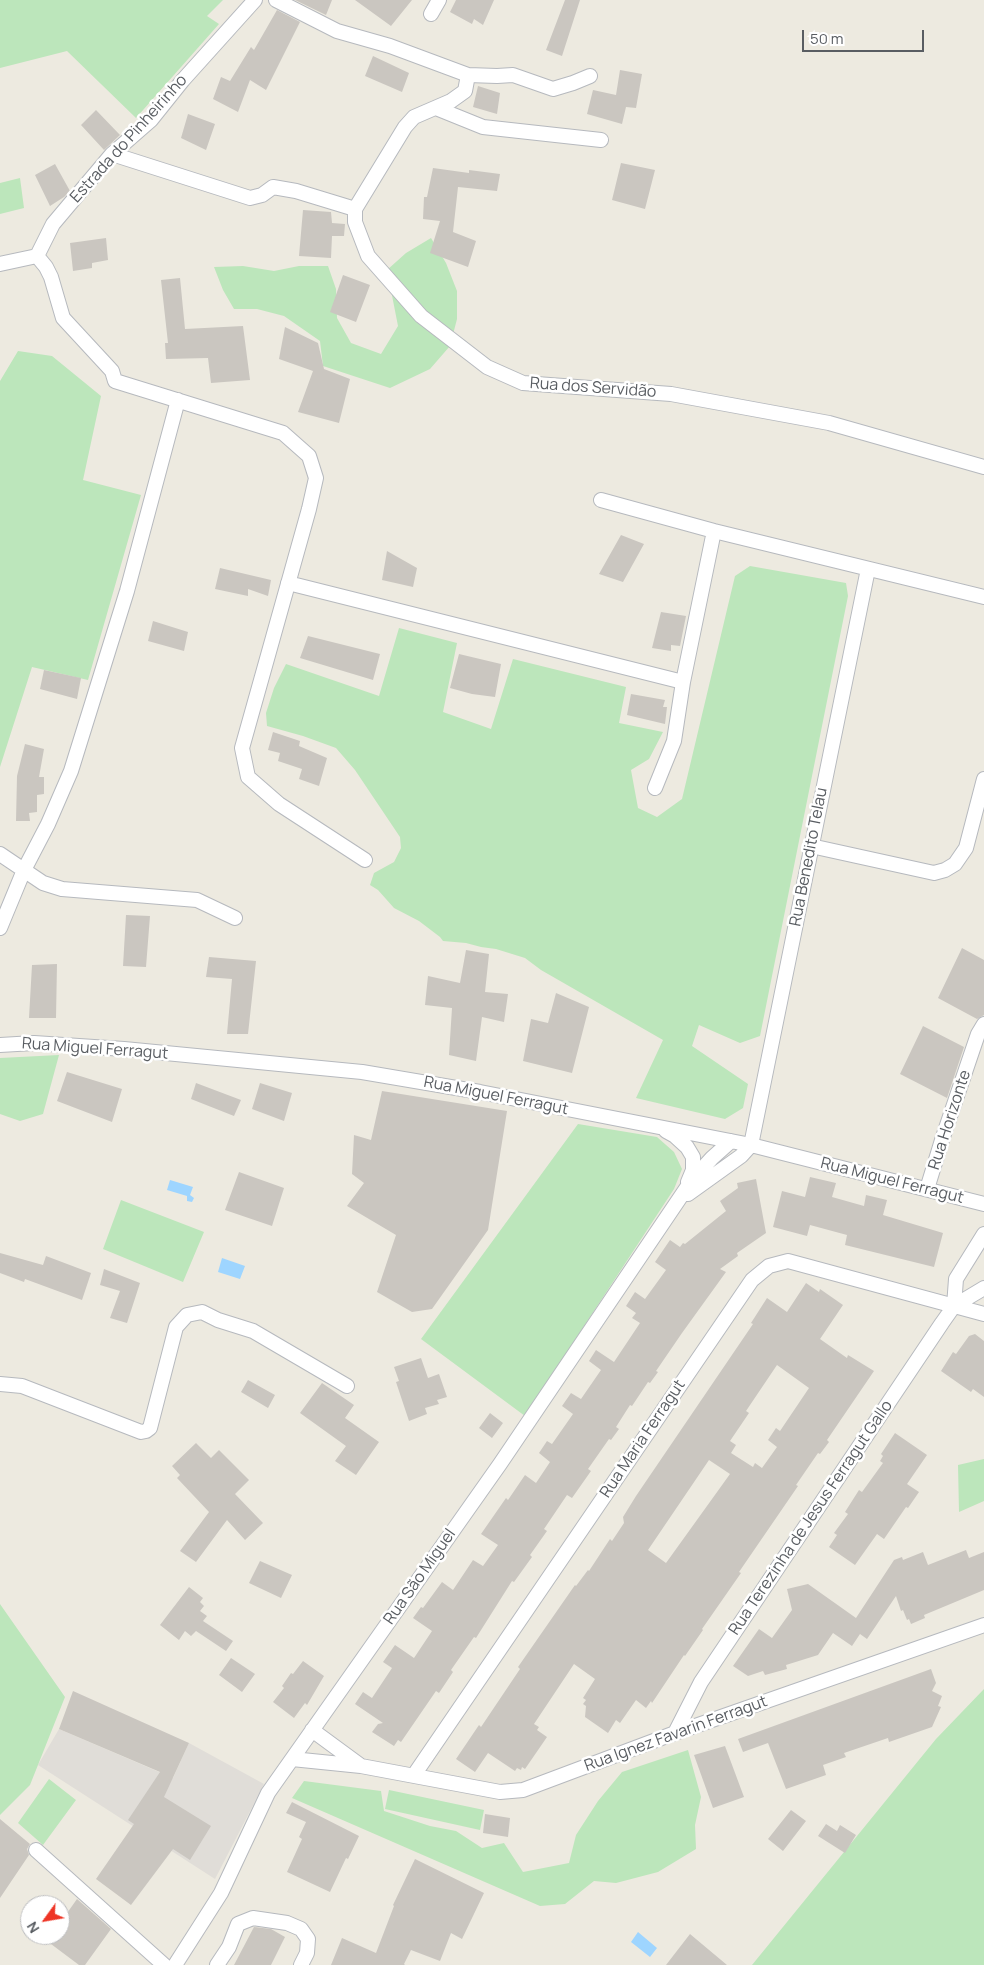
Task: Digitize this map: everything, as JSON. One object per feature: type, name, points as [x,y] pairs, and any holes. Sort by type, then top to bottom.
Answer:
[{"type":"street","name":"Estrada do Pinheirinho","points":[[37,256],[54,224],[112,154],[151,120],[183,80],[255,0]]},
{"type":"street","points":[[276,0],[337,31],[390,46],[468,75],[512,75],[553,89],[573,84],[590,76]]},
{"type":"street","points":[[431,14],[439,0]]},
{"type":"street","points":[[112,154],[250,198],[262,195],[273,187],[296,191],[355,209],[405,127],[414,117],[451,101],[465,91],[468,75]]},
{"type":"street","points":[[436,108],[483,127],[601,140]]},
{"type":"street","name":"Rua dos Servidão","points":[[355,209],[355,222],[368,256],[421,316],[487,367],[522,383],[671,394],[829,423],[984,466]]},
{"type":"street","points":[[0,264],[37,256],[51,277],[63,318],[112,371],[115,381],[283,433],[309,456],[316,478],[310,509],[242,748],[248,778],[280,804],[365,860]]},
{"type":"street","points":[[0,928],[24,870],[48,824],[71,771],[127,590],[178,400]]},
{"type":"street","points":[[601,500],[714,531],[984,597]]},
{"type":"street","points":[[656,788],[674,741],[682,682],[714,531]]},
{"type":"street","name":"Rua Benedito Telau","points":[[751,1145],[868,569]]},
{"type":"street","points":[[288,584],[682,682]]},
{"type":"street","points":[[811,846],[934,873],[945,870],[955,864],[966,848],[984,779]]},
{"type":"street","points":[[0,854],[43,884],[62,889],[197,900],[235,918]]},
{"type":"street","name":"Rua Horizonte","points":[[927,1189],[978,1034],[984,1024]]},
{"type":"street","name":"Rua Miguel Ferragut","points":[[0,1045],[34,1043],[114,1048],[362,1072],[480,1092],[751,1145],[984,1204]]},
{"type":"street","name":"Rua São Miguel","points":[[658,1127],[675,1136],[687,1147],[693,1157],[693,1170],[681,1198]]},
{"type":"street","name":"Rua São Miguel","points":[[179,1964],[221,1893],[268,1793],[500,1464],[692,1180],[731,1141]]},
{"type":"street","name":"Rua São Miguel","points":[[681,1198],[741,1156],[751,1145]]},
{"type":"street","name":"Rua Terezinha de Jesus Ferragut Gallo","points":[[954,1306],[956,1279],[984,1234]]},
{"type":"street","name":"Rua Maria Ferragut","points":[[414,1775],[752,1280],[769,1266],[788,1261],[984,1314]]},
{"type":"street","name":"Rua Terezinha de Jesus Ferragut Gallo","points":[[675,1733],[701,1682],[954,1306],[984,1288]]},
{"type":"street","points":[[0,1384],[22,1386],[141,1432],[146,1431],[150,1428],[176,1327],[187,1315],[202,1312],[218,1320],[253,1331],[347,1386]]},
{"type":"street","name":"Rua Ignez Favarin Ferragut","points":[[292,1759],[361,1766],[500,1792],[523,1790],[675,1733],[984,1625]]},
{"type":"street","name":"Rua Ignez Favarin Ferragut","points":[[312,1730],[361,1766]]},
{"type":"street","points":[[36,1850],[164,1965]]},
{"type":"street","points":[[217,1965],[229,1947],[238,1924],[253,1918],[287,1923],[302,1929],[308,1939],[307,1953],[301,1965]]},
{"type":"shaded area","points":[[59,1729],[173,1778],[189,1743],[264,1784],[215,1879],[38,1765]]},
{"type":"green space","points":[[0,0],[223,0],[207,16],[219,24],[136,118],[67,51],[0,68]]},
{"type":"green space","points":[[20,178],[24,208],[0,214],[0,183]]},
{"type":"green space","points":[[431,238],[446,263],[457,291],[457,319],[450,346],[430,369],[390,388],[323,366],[320,341],[284,316],[257,309],[234,309],[223,290],[214,267],[243,266],[274,271],[299,266],[328,266],[336,289],[337,318],[351,343],[381,354],[398,326],[387,270],[406,253]]},
{"type":"green space","points":[[18,351],[52,356],[101,396],[83,480],[141,495],[88,680],[32,667],[0,767],[0,381]]},
{"type":"green space","points":[[750,566],[846,583],[848,596],[760,1036],[740,1043],[699,1025],[692,1046],[748,1084],[743,1108],[725,1119],[636,1098],[663,1040],[541,970],[525,958],[496,949],[443,941],[419,921],[394,908],[378,890],[370,885],[374,873],[394,862],[401,848],[400,837],[355,770],[336,748],[267,726],[266,713],[274,688],[286,664],[379,696],[399,628],[457,643],[443,712],[491,729],[513,659],[626,687],[619,723],[663,732],[649,759],[631,770],[638,808],[657,817],[682,799],[735,576]]},
{"type":"green space","points":[[59,1055],[43,1114],[20,1121],[0,1114],[0,1058]]},
{"type":"green space","points":[[578,1124],[657,1137],[674,1152],[682,1169],[674,1189],[525,1416],[421,1339]]},
{"type":"green space","points":[[121,1200],[204,1232],[183,1282],[103,1249]]},
{"type":"green space","points":[[984,1459],[984,1501],[959,1512],[958,1465]]},
{"type":"green space","points":[[0,1604],[65,1697],[30,1785],[0,1815]]},
{"type":"green space","points":[[984,1689],[984,1965],[752,1965],[936,1739]]},
{"type":"green space","points":[[688,1750],[701,1797],[695,1825],[696,1849],[658,1872],[616,1883],[594,1881],[565,1904],[540,1906],[292,1798],[304,1781],[381,1791],[384,1811],[430,1826],[456,1831],[482,1848],[504,1843],[523,1872],[569,1863],[576,1835],[598,1801],[622,1772]]},
{"type":"green space","points":[[49,1779],[76,1800],[43,1845],[18,1823]]},
{"type":"green space","points":[[389,1790],[484,1810],[480,1830],[385,1809]]},
{"type":"water","points":[[170,1180],[193,1187],[190,1195],[194,1198],[192,1202],[187,1201],[187,1196],[167,1190]]},
{"type":"water","points":[[222,1258],[245,1266],[240,1279],[218,1272]]},
{"type":"water","points":[[638,1932],[657,1948],[650,1957],[631,1942]]},
{"type":"building","points":[[295,0],[332,0],[326,15]]},
{"type":"building","points":[[355,0],[412,0],[391,26]]},
{"type":"building","points":[[456,0],[494,0],[483,25],[474,19],[472,24],[450,12]]},
{"type":"building","points":[[565,0],[580,0],[562,56],[546,50]]},
{"type":"building","points":[[277,10],[300,22],[266,90],[250,80],[238,112],[213,99],[221,77],[230,81],[251,47],[254,50]]},
{"type":"building","points":[[373,56],[409,73],[402,92],[365,76]]},
{"type":"building","points":[[620,70],[642,74],[636,108],[626,107],[622,124],[587,114],[593,90],[616,95]]},
{"type":"building","points":[[478,86],[500,93],[497,114],[473,107]]},
{"type":"building","points":[[96,110],[120,135],[104,150],[81,125]]},
{"type":"building","points":[[188,114],[215,124],[206,150],[181,138]]},
{"type":"building","points":[[621,163],[655,170],[645,209],[612,200]]},
{"type":"building","points":[[55,164],[70,191],[50,206],[35,175]]},
{"type":"building","points":[[433,168],[469,173],[469,170],[500,174],[497,191],[458,187],[453,232],[476,241],[468,267],[430,253],[440,221],[423,219],[424,197],[427,197]]},
{"type":"building","points":[[303,210],[331,212],[332,223],[345,224],[344,236],[332,236],[331,258],[299,256]]},
{"type":"building","points":[[106,238],[108,260],[92,263],[92,268],[73,271],[70,243]]},
{"type":"building","points":[[343,275],[370,285],[356,322],[330,312]]},
{"type":"building","points":[[180,278],[185,329],[243,326],[250,380],[211,383],[208,358],[166,359],[165,343],[168,343],[161,280]]},
{"type":"building","points":[[285,327],[318,343],[324,369],[350,379],[339,423],[298,412],[313,371],[279,359]]},
{"type":"building","points":[[621,535],[644,544],[623,582],[599,574]]},
{"type":"building","points":[[387,551],[417,568],[413,587],[382,580]]},
{"type":"building","points":[[220,568],[271,580],[268,596],[248,589],[248,596],[215,589]]},
{"type":"building","points":[[661,612],[686,616],[680,646],[671,645],[671,651],[652,648]]},
{"type":"building","points":[[153,621],[188,632],[184,651],[148,641]]},
{"type":"building","points":[[308,636],[380,654],[373,680],[300,658]]},
{"type":"building","points":[[459,654],[501,664],[495,697],[472,694],[450,688]]},
{"type":"building","points":[[44,670],[81,678],[77,699],[40,689]]},
{"type":"building","points":[[631,694],[665,700],[663,707],[667,707],[665,724],[627,715]]},
{"type":"building","points":[[273,732],[300,741],[299,746],[327,758],[319,786],[299,779],[302,769],[278,761],[280,753],[268,750]]},
{"type":"building","points":[[25,744],[44,749],[39,777],[44,777],[44,794],[37,795],[37,812],[29,813],[30,821],[16,821],[17,776]]},
{"type":"building","points":[[126,915],[150,916],[146,967],[123,966]]},
{"type":"building","points":[[962,948],[984,960],[984,1015],[977,1019],[938,998]]},
{"type":"building","points":[[466,950],[489,954],[485,992],[508,994],[504,1022],[482,1017],[476,1061],[449,1055],[452,1008],[425,1005],[428,976],[460,983]]},
{"type":"building","points":[[209,957],[256,961],[248,1034],[227,1034],[232,979],[206,977]]},
{"type":"building","points":[[57,964],[56,1018],[29,1018],[32,965]]},
{"type":"building","points":[[556,993],[589,1007],[572,1073],[523,1061],[531,1019],[548,1023]]},
{"type":"building","points":[[923,1026],[964,1047],[947,1098],[900,1074]]},
{"type":"building","points":[[67,1072],[122,1089],[112,1122],[57,1101]]},
{"type":"building","points":[[196,1083],[241,1100],[234,1116],[191,1099]]},
{"type":"building","points":[[260,1083],[292,1093],[284,1121],[252,1109]]},
{"type":"building","points":[[382,1091],[507,1111],[488,1230],[432,1309],[412,1312],[377,1292],[396,1235],[347,1206],[364,1183],[352,1174],[354,1135],[371,1140]]},
{"type":"building","points":[[239,1172],[284,1188],[272,1226],[225,1210]]},
{"type":"building","points":[[810,1177],[836,1183],[832,1197],[864,1206],[866,1195],[887,1200],[883,1215],[943,1233],[934,1267],[845,1245],[847,1235],[810,1225],[807,1236],[773,1227],[782,1191],[805,1197]]},
{"type":"building","points":[[756,1179],[766,1233],[737,1253],[738,1256],[720,1269],[726,1272],[656,1371],[658,1372],[650,1383],[648,1382],[632,1406],[630,1405],[616,1427],[619,1429],[611,1440],[609,1439],[588,1469],[591,1471],[572,1498],[567,1495],[544,1529],[547,1531],[530,1555],[532,1557],[514,1582],[512,1581],[476,1638],[474,1637],[451,1670],[453,1672],[439,1693],[436,1691],[401,1742],[398,1740],[394,1746],[372,1732],[378,1724],[383,1723],[355,1704],[363,1692],[372,1698],[392,1668],[383,1662],[395,1645],[414,1658],[432,1631],[413,1618],[421,1607],[423,1608],[442,1582],[453,1590],[473,1560],[483,1566],[498,1545],[481,1534],[525,1475],[536,1483],[550,1462],[539,1453],[547,1441],[552,1444],[573,1414],[562,1406],[571,1393],[581,1399],[601,1370],[589,1361],[596,1350],[614,1362],[640,1323],[632,1318],[636,1313],[626,1306],[635,1292],[645,1299],[666,1270],[655,1262],[670,1240],[680,1247],[683,1243],[685,1244],[726,1211],[720,1201],[738,1188],[737,1183]]},
{"type":"building","points":[[0,1253],[43,1265],[46,1256],[91,1273],[82,1300],[25,1279],[24,1282],[0,1273]]},
{"type":"building","points":[[104,1269],[140,1283],[127,1323],[110,1318],[120,1291],[100,1285]]},
{"type":"building","points":[[806,1283],[819,1292],[820,1289],[843,1305],[820,1339],[847,1358],[848,1355],[874,1371],[827,1440],[829,1442],[820,1454],[818,1453],[796,1485],[798,1486],[739,1572],[741,1573],[652,1703],[651,1701],[646,1708],[636,1700],[620,1723],[616,1720],[608,1733],[585,1717],[586,1706],[583,1704],[586,1700],[583,1698],[595,1679],[574,1664],[534,1724],[539,1727],[537,1730],[547,1737],[525,1769],[522,1767],[521,1770],[517,1768],[515,1771],[488,1753],[475,1772],[456,1759],[479,1725],[481,1727],[520,1669],[518,1667],[575,1585],[589,1571],[610,1539],[612,1541],[624,1523],[623,1517],[636,1496],[753,1324],[751,1323],[767,1298],[787,1312]],"holes":[[[777,1365],[809,1388],[780,1431],[776,1428],[768,1440],[777,1447],[762,1468],[755,1463],[753,1467],[731,1453],[736,1445],[730,1441],[749,1413],[746,1411]],[[709,1460],[730,1474],[666,1563],[648,1550]]]},
{"type":"building","points":[[975,1334],[984,1341],[984,1397],[973,1389],[971,1392],[941,1371],[953,1352],[956,1354],[969,1336]]},
{"type":"building","points":[[421,1358],[428,1378],[439,1374],[447,1397],[437,1400],[439,1404],[425,1408],[427,1414],[409,1421],[396,1382],[399,1381],[394,1367]]},
{"type":"building","points":[[248,1380],[275,1395],[268,1408],[241,1392]]},
{"type":"building","points":[[322,1383],[354,1405],[345,1418],[379,1442],[356,1475],[335,1461],[346,1446],[300,1413]]},
{"type":"building","points":[[490,1413],[503,1423],[492,1438],[479,1428]]},
{"type":"building","points":[[895,1433],[927,1455],[907,1484],[919,1492],[884,1539],[877,1534],[855,1565],[829,1547],[837,1535],[834,1533],[848,1514],[845,1512],[859,1490],[862,1492],[883,1463],[880,1461],[883,1456],[881,1454]]},
{"type":"building","points":[[196,1443],[211,1458],[219,1450],[249,1480],[235,1494],[263,1523],[245,1540],[227,1520],[196,1562],[180,1551],[209,1512],[177,1478],[180,1475],[172,1466]]},
{"type":"building","points":[[966,1550],[969,1558],[984,1552],[984,1590],[924,1615],[925,1618],[911,1624],[903,1610],[901,1611],[896,1596],[867,1639],[860,1634],[852,1646],[833,1633],[818,1655],[786,1665],[787,1669],[765,1675],[763,1671],[748,1676],[733,1666],[759,1629],[772,1638],[792,1610],[787,1589],[808,1584],[856,1618],[894,1560],[902,1557],[903,1560],[923,1552],[928,1565]]},
{"type":"building","points":[[260,1561],[292,1575],[281,1598],[249,1583]]},
{"type":"building","points":[[189,1587],[203,1598],[200,1602],[204,1606],[200,1611],[207,1616],[203,1621],[233,1641],[226,1651],[196,1631],[191,1636],[185,1631],[179,1640],[160,1625]]},
{"type":"building","points":[[231,1658],[255,1674],[242,1692],[219,1675]]},
{"type":"building","points":[[303,1661],[324,1676],[307,1705],[305,1703],[294,1718],[273,1702],[284,1688],[282,1686],[291,1673],[293,1674]]},
{"type":"building","points":[[931,1669],[936,1683],[932,1691],[942,1696],[938,1706],[941,1707],[932,1727],[889,1742],[888,1738],[844,1753],[846,1757],[823,1765],[826,1775],[786,1789],[768,1743],[743,1752],[738,1739]]},
{"type":"building","points":[[73,1691],[189,1743],[164,1797],[211,1826],[190,1860],[173,1849],[131,1905],[96,1879],[134,1824],[128,1820],[160,1772],[59,1729]]},
{"type":"building","points":[[725,1746],[744,1797],[713,1808],[694,1755]]},
{"type":"building","points":[[292,1802],[359,1836],[330,1892],[287,1872],[302,1839],[299,1837],[306,1822],[286,1813]]},
{"type":"building","points":[[791,1810],[806,1821],[783,1851],[768,1839]]},
{"type":"building","points":[[485,1814],[510,1818],[508,1837],[483,1833]]},
{"type":"building","points":[[0,1819],[30,1844],[27,1849],[29,1855],[0,1898]]},
{"type":"building","points":[[826,1824],[837,1831],[840,1825],[856,1835],[845,1853],[818,1836]]},
{"type":"building","points":[[415,1859],[484,1893],[462,1939],[451,1933],[440,1961],[411,1950],[405,1965],[331,1965],[342,1938],[376,1953],[393,1905]]},
{"type":"building","points":[[77,1899],[111,1929],[85,1965],[79,1965],[52,1945],[70,1945],[70,1909]]},
{"type":"building","points":[[254,1927],[271,1929],[285,1937],[271,1965],[234,1965]]},
{"type":"building","points":[[690,1934],[727,1965],[666,1965]]}]
